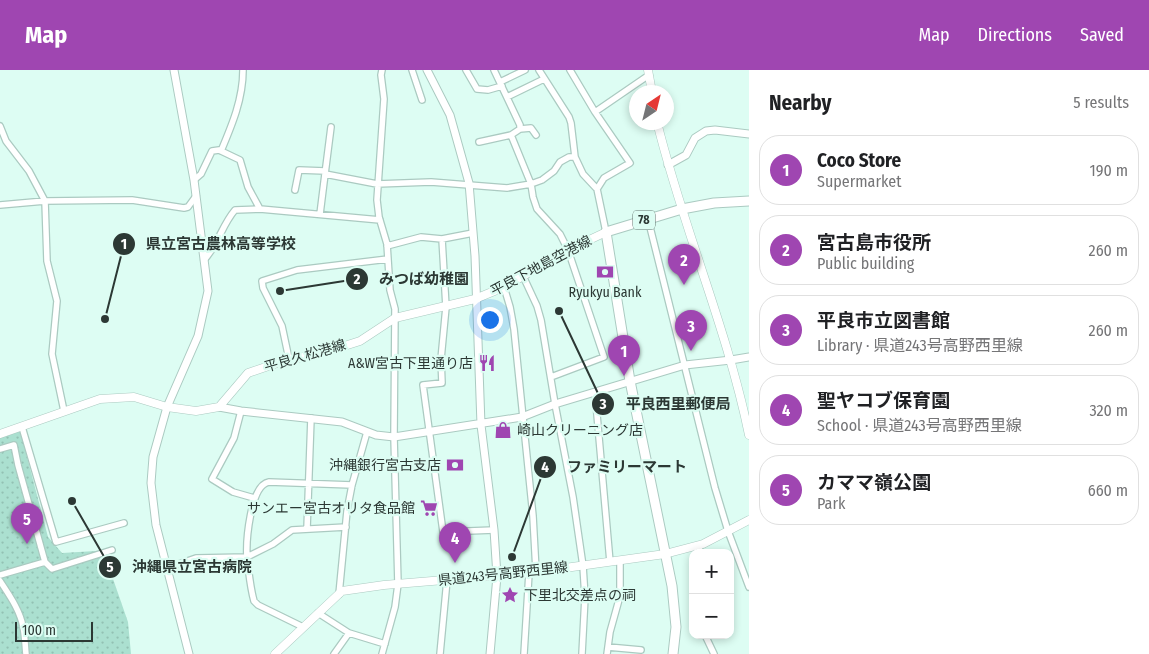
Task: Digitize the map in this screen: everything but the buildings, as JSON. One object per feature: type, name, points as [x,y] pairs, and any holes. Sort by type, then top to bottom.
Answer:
[{"type":"main road","points":[[649,72],[651,85]]},
{"type":"main road","points":[[659,130],[668,165],[731,360],[741,395],[749,435]]},
{"type":"main road","points":[[682,209],[714,203],[749,201]]},
{"type":"main road","name":"78","points":[[606,232],[682,209]]},
{"type":"main road","points":[[606,232],[630,381],[672,586],[676,628],[672,654]]},
{"type":"main road","name":"平良下地島空港線","points":[[475,299],[504,287],[568,250],[606,232]]},
{"type":"main road","name":"平良久松港線","points":[[219,407],[248,373],[289,359],[335,349],[360,340],[395,318],[475,299]]},
{"type":"main road","points":[[0,434],[100,399],[134,397],[167,406],[196,411],[219,407]]},
{"type":"main road","name":"県道243号高野西里線","points":[[699,549],[749,520]]},
{"type":"main road","name":"県道243号高野西里線","points":[[275,654],[342,591],[356,588],[498,576],[689,550]]},
{"type":"street","points":[[174,70],[194,180],[208,291],[198,336],[167,406],[153,457],[151,482],[156,525],[189,654]]},
{"type":"street","points":[[221,151],[236,114],[243,70]]},
{"type":"street","points":[[382,70],[384,109],[377,184],[380,220],[387,246],[390,290],[395,308],[394,437],[398,584],[395,607],[382,654]]},
{"type":"street","points":[[412,70],[422,100]]},
{"type":"street","points":[[427,70],[450,115],[470,185],[481,424],[498,576],[490,654]]},
{"type":"street","points":[[466,70],[478,89],[488,90],[525,70]]},
{"type":"street","points":[[494,70],[520,124],[520,129]]},
{"type":"street","points":[[539,70],[569,117],[575,157],[583,174],[597,189],[606,232]]},
{"type":"street","points":[[570,70],[595,112],[630,163],[604,178],[597,189]]},
{"type":"street","points":[[595,112],[649,72]]},
{"type":"street","points":[[507,97],[544,78]]},
{"type":"street","points":[[0,126],[3,142],[29,171],[45,202],[47,261],[57,301],[52,354],[64,411]]},
{"type":"street","points":[[320,214],[331,127]]},
{"type":"street","points":[[479,142],[511,135],[520,129],[531,128],[536,136]]},
{"type":"street","points":[[668,165],[686,155],[695,138],[706,131],[715,130],[749,134]]},
{"type":"street","points":[[511,135],[531,184],[532,197],[537,209],[560,234],[568,250],[604,357],[551,377]]},
{"type":"street","points":[[194,180],[201,174],[212,152],[219,150],[240,160],[248,187],[260,209]]},
{"type":"street","points":[[295,190],[299,170],[325,172],[377,184],[431,182],[507,188],[542,180],[554,171],[560,162],[569,157],[575,157]]},
{"type":"street","points":[[0,205],[132,200],[184,208],[188,207],[196,196]]},
{"type":"street","points":[[204,260],[214,250],[230,216],[235,210],[260,209],[380,220]]},
{"type":"street","points":[[648,219],[715,488],[728,532],[749,587]]},
{"type":"street","points":[[387,246],[421,237],[442,239],[473,233]]},
{"type":"street","points":[[442,239],[446,307],[441,359],[442,383],[423,385],[443,532],[494,530]]},
{"type":"street","points":[[289,359],[282,326],[263,288],[262,281],[297,270],[388,259]]},
{"type":"street","points":[[523,276],[537,306],[573,497],[583,566],[585,597],[582,654]]},
{"type":"street","points":[[504,287],[514,328],[533,516],[532,572],[524,654]]},
{"type":"street","points":[[219,407],[342,422],[376,435],[394,437],[522,417],[555,404],[685,365],[749,357]]},
{"type":"street","points":[[595,392],[610,562]]},
{"type":"street","points":[[241,411],[234,438],[212,480],[233,492],[254,498]]},
{"type":"street","points":[[307,529],[311,418]]},
{"type":"street","points":[[22,427],[56,542],[124,522]]},
{"type":"street","points":[[339,594],[352,484],[367,432]]},
{"type":"street","points":[[0,449],[14,445],[20,473],[46,562],[52,569],[112,550]]},
{"type":"street","points":[[303,627],[258,605],[254,601],[247,556],[248,531],[254,498],[265,482],[352,484]]},
{"type":"street","points":[[167,568],[196,558],[247,556],[273,544],[292,530],[346,527]]},
{"type":"street","points":[[607,654],[610,632],[620,596],[620,560]]},
{"type":"street","points":[[0,575],[46,562]]},
{"type":"street","points":[[440,654],[447,580]]},
{"type":"street","points":[[0,581],[15,604],[20,618],[26,654]]},
{"type":"street","points":[[318,613],[349,633],[385,644]]},
{"type":"street","points":[[334,654],[349,633]]},
{"type":"street","points":[[707,639],[714,654]]},
{"type":"street","points":[[608,647],[640,650]]},
{"type":"green space","points":[[20,430],[48,537],[62,553],[112,550],[112,576],[128,622],[131,654],[0,654],[0,436]]},
{"type":"place","name":"Ryukyu Bank","points":[[605,272]]},
{"type":"place","name":"宮古島市役所","points":[[684,285]]},
{"type":"place","name":"みつば幼稚園","points":[[280,291]]},
{"type":"place","name":"平良西里郵便局","points":[[559,311]]},
{"type":"place","name":"県立宮古農林高等学校","points":[[105,319]]},
{"type":"place","name":"平良市立図書館","points":[[691,351]]},
{"type":"place","name":"A&W宮古下里通り店","points":[[487,363]]},
{"type":"place","name":"Coco Store","points":[[624,376]]},
{"type":"place","name":"崎山クリーニング店","points":[[503,430]]},
{"type":"place","name":"沖縄銀行宮古支店","points":[[455,465]]},
{"type":"place","name":"沖縄県立宮古病院","points":[[72,501]]},
{"type":"place","name":"サンエー宮古オリタ食品館","points":[[429,508]]},
{"type":"place","name":"カママ嶺公園","points":[[27,544]]},
{"type":"place","name":"ファミリーマート","points":[[512,557]]},
{"type":"place","name":"聖ヤコブ保育園","points":[[455,563]]},
{"type":"place","name":"下里北交差点の祠","points":[[510,595]]}]
